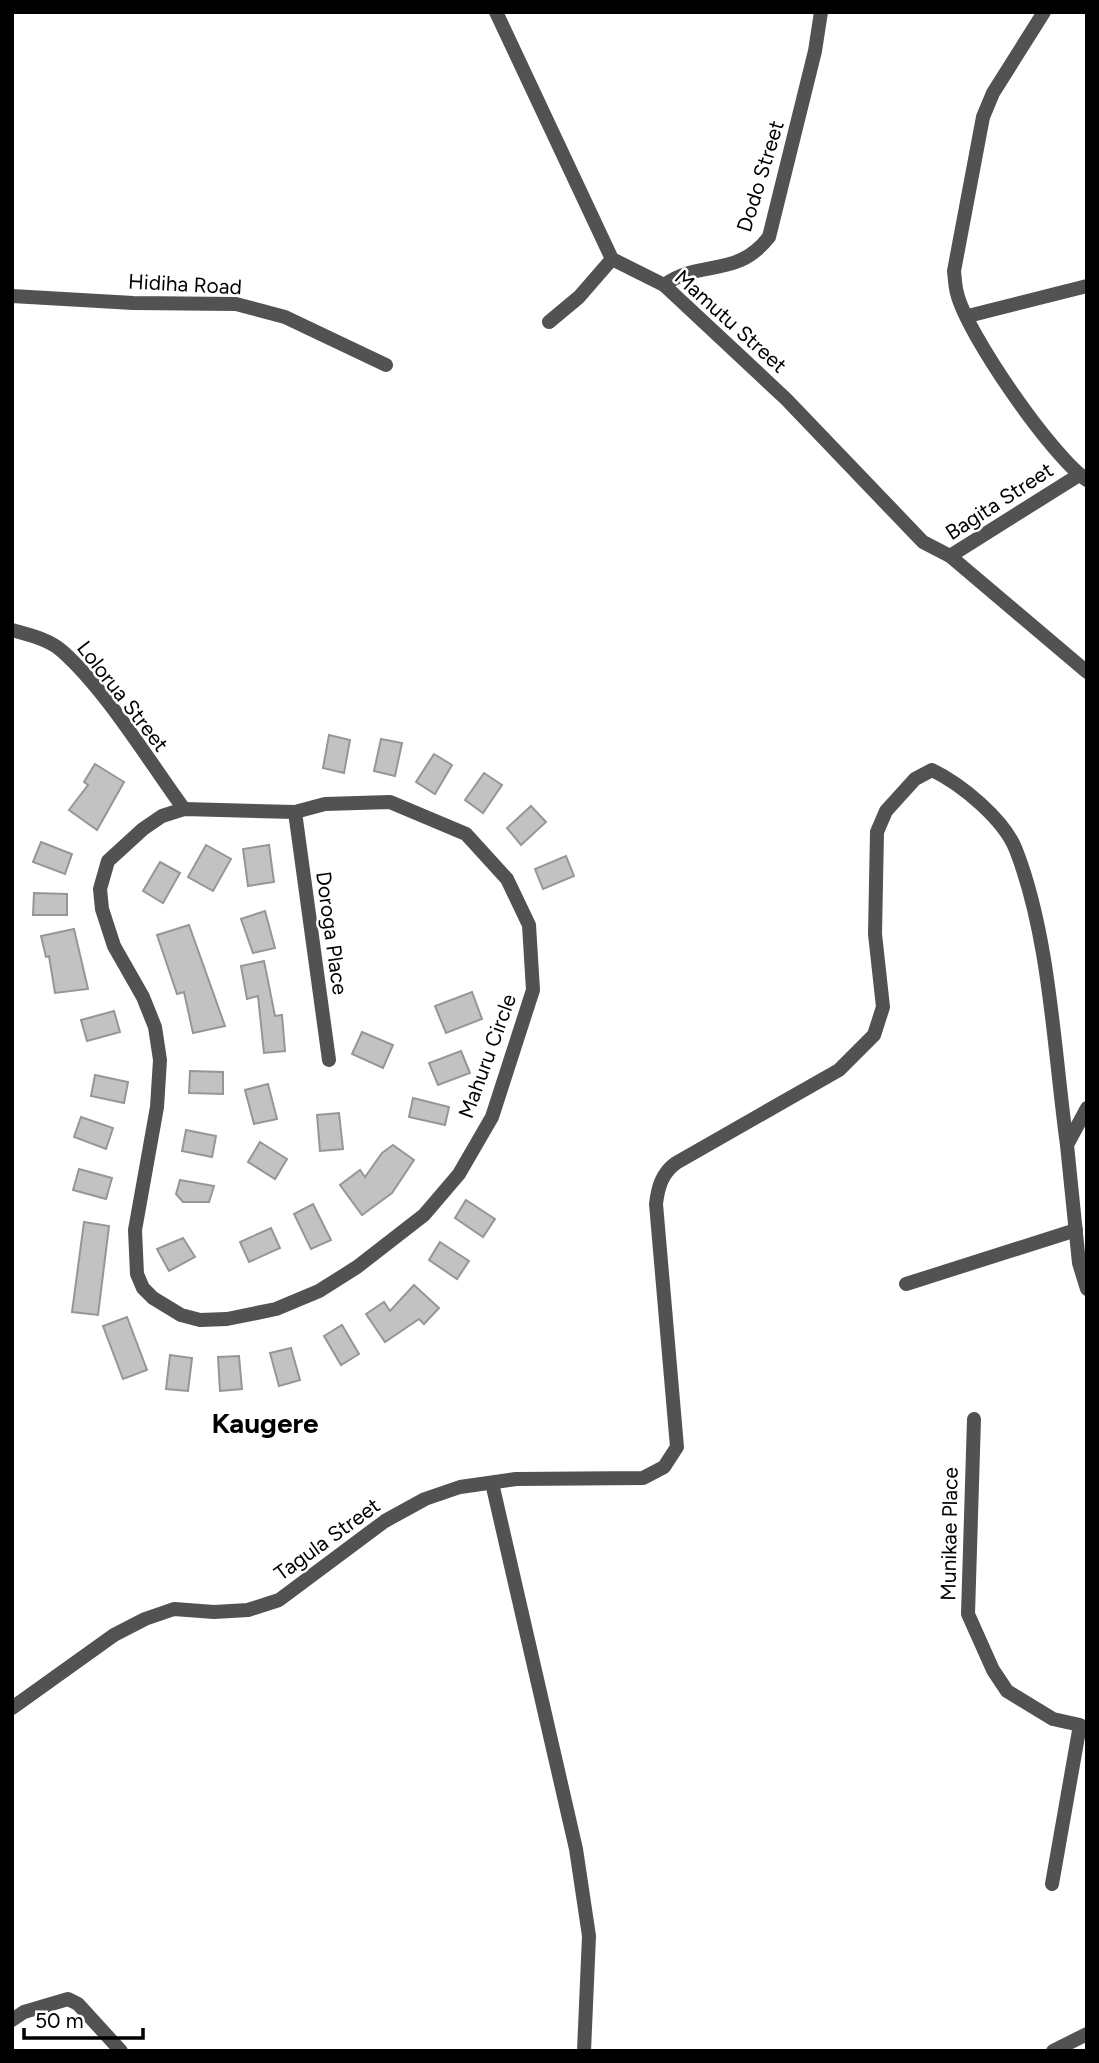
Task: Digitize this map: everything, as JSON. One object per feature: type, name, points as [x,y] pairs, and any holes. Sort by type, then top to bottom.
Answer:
[{"type":"street","points":[[496,12],[612,259],[579,298],[549,322]]},
{"type":"street","name":"Dodo Street","points":[[664,285],[681,273],[729,267],[759,250],[769,237],[813,62],[821,12]]},
{"type":"street","points":[[1044,12],[993,93],[984,117],[954,271],[957,295],[1014,394],[1083,477]]},
{"type":"street","name":"Mamutu Street","points":[[612,259],[664,285],[786,399],[923,542],[950,556]]},
{"type":"street","points":[[968,316],[1087,286]]},
{"type":"street","name":"Hidiha Road","points":[[12,296],[133,303],[236,304],[285,317],[386,365]]},
{"type":"street","name":"Bagita Street","points":[[1083,477],[950,556],[1087,672]]},
{"type":"street","name":"Lolorua Street","points":[[12,630],[32,635],[61,650],[102,698],[184,809]]},
{"type":"street","name":"Tagula Street","points":[[12,1708],[114,1635],[145,1619],[174,1609],[214,1612],[263,1606],[293,1592],[310,1575],[385,1521],[425,1499],[460,1487],[492,1483],[560,1477],[643,1478],[664,1467],[677,1447],[656,1204],[658,1189],[667,1169],[839,1070],[874,1035],[883,1007],[875,934],[877,832],[886,811],[915,779],[932,770],[972,794],[1015,848],[1040,936],[1067,1145]]},
{"type":"street","name":"Mahuru Circle","points":[[390,802],[466,834],[507,879],[529,925],[533,990],[492,1117],[459,1174],[424,1215],[357,1267],[318,1291],[276,1309],[227,1319],[200,1320],[167,1309],[143,1288],[137,1274],[135,1230],[157,1107],[160,1060],[155,1027],[144,997],[114,946],[102,909],[100,889],[108,862],[125,843],[163,816],[184,809],[295,812],[325,804],[390,802]]},
{"type":"street","name":"Doroga Place","points":[[295,812],[329,1060]]},
{"type":"street","points":[[1087,1108],[1067,1145],[1079,1263],[1087,1289]]},
{"type":"street","points":[[906,1284],[1076,1230]]},
{"type":"street","name":"Munikae Place","points":[[974,1419],[968,1614],[993,1670],[1007,1691],[1053,1719],[1083,1725],[1052,1884]]},
{"type":"street","points":[[492,1483],[576,1849],[589,1936],[584,2051]]},
{"type":"street","points":[[12,2020],[24,2012],[68,1999],[78,2004],[121,2051]]},
{"type":"street","points":[[1053,2051],[1087,2034]]},
{"type":"building","points":[[329,735],[350,740],[344,773],[323,768]]},
{"type":"building","points":[[381,739],[402,743],[395,776],[374,771]]},
{"type":"building","points":[[434,754],[452,765],[435,794],[416,782]]},
{"type":"building","points":[[95,764],[124,782],[97,830],[69,810],[88,785],[84,782]]},
{"type":"building","points":[[484,773],[502,785],[483,813],[465,800]]},
{"type":"building","points":[[531,806],[546,822],[521,845],[507,828]]},
{"type":"building","points":[[41,842],[72,854],[65,874],[33,862]]},
{"type":"building","points":[[206,845],[231,859],[213,891],[188,877]]},
{"type":"building","points":[[269,845],[274,882],[248,886],[243,849]]},
{"type":"building","points":[[566,856],[574,876],[543,889],[535,869]]},
{"type":"building","points":[[160,862],[180,873],[163,903],[143,891]]},
{"type":"building","points":[[34,893],[67,894],[67,915],[33,915]]},
{"type":"building","points":[[265,911],[275,948],[253,953],[241,919]]},
{"type":"building","points":[[189,925],[225,1026],[193,1033],[184,992],[177,994],[157,935]]},
{"type":"building","points":[[74,929],[88,989],[55,993],[49,956],[46,957],[41,936]]},
{"type":"building","points":[[264,961],[275,1016],[282,1015],[285,1051],[264,1053],[258,996],[247,999],[241,966]]},
{"type":"building","points":[[472,992],[482,1019],[446,1033],[435,1006]]},
{"type":"building","points":[[114,1011],[120,1032],[87,1041],[81,1020]]},
{"type":"building","points":[[362,1032],[393,1045],[383,1068],[352,1054]]},
{"type":"building","points":[[461,1051],[470,1073],[438,1085],[429,1063]]},
{"type":"building","points":[[190,1071],[223,1072],[223,1094],[189,1093]]},
{"type":"building","points":[[95,1075],[128,1082],[124,1103],[91,1096]]},
{"type":"building","points":[[268,1084],[277,1119],[254,1124],[245,1090]]},
{"type":"building","points":[[413,1098],[449,1107],[445,1125],[409,1117]]},
{"type":"building","points":[[339,1113],[343,1149],[320,1151],[317,1115]]},
{"type":"building","points":[[81,1117],[113,1128],[106,1149],[74,1137]]},
{"type":"building","points":[[186,1130],[216,1136],[212,1157],[182,1151]]},
{"type":"building","points":[[260,1142],[287,1159],[275,1179],[248,1162]]},
{"type":"building","points":[[393,1145],[414,1160],[392,1193],[362,1215],[340,1185],[360,1170],[365,1177],[382,1153]]},
{"type":"building","points":[[79,1169],[112,1178],[106,1199],[73,1190]]},
{"type":"building","points":[[180,1180],[214,1186],[209,1202],[183,1202],[176,1194]]},
{"type":"building","points":[[466,1200],[495,1219],[483,1237],[455,1218]]},
{"type":"building","points":[[313,1204],[331,1240],[311,1249],[294,1214]]},
{"type":"building","points":[[84,1222],[109,1226],[98,1315],[72,1312]]},
{"type":"building","points":[[271,1228],[280,1248],[249,1262],[240,1242]]},
{"type":"building","points":[[183,1238],[195,1257],[169,1271],[157,1249]]},
{"type":"building","points":[[440,1242],[469,1261],[457,1279],[429,1260]]},
{"type":"building","points":[[414,1285],[439,1308],[424,1324],[419,1319],[385,1342],[366,1314],[384,1302],[390,1311]]},
{"type":"building","points":[[127,1317],[147,1370],[123,1379],[103,1326]]},
{"type":"building","points":[[342,1325],[359,1354],[341,1365],[324,1336]]},
{"type":"building","points":[[291,1348],[300,1380],[279,1386],[270,1353]]},
{"type":"building","points":[[170,1355],[192,1358],[188,1391],[166,1389]]},
{"type":"building","points":[[239,1356],[242,1389],[220,1391],[218,1357]]},
{"type":"district","name":"Kaugere","points":[[265,1423]]}]
